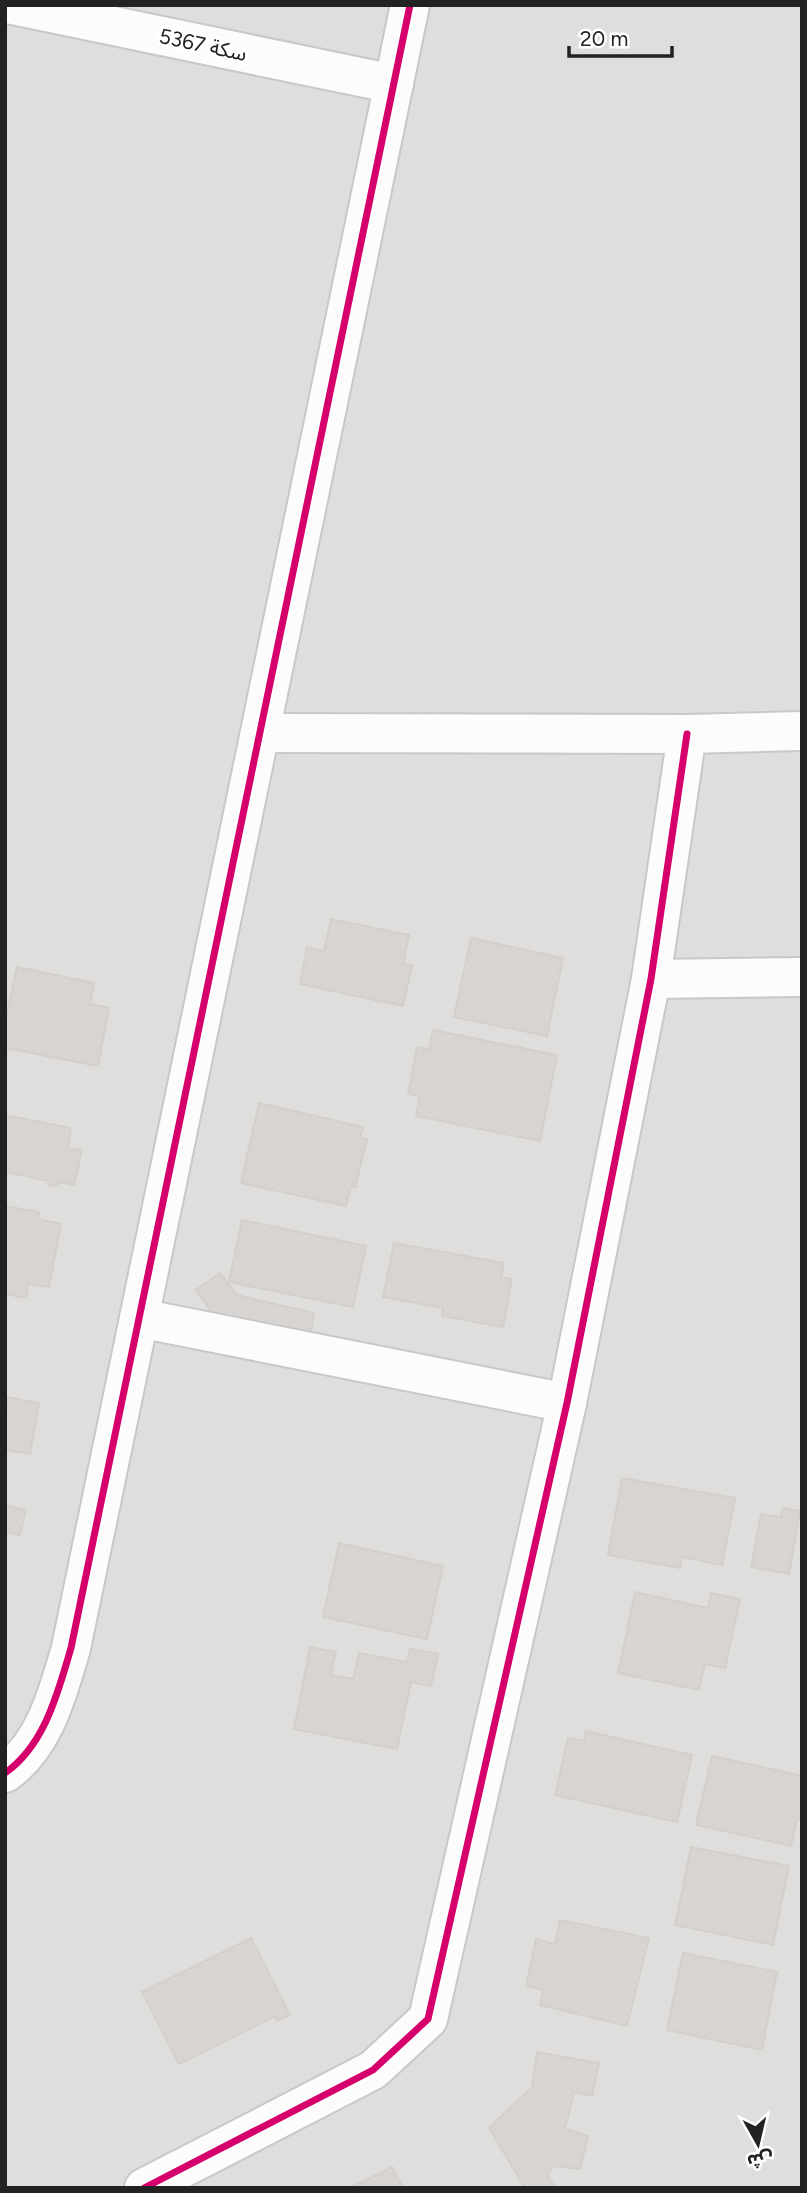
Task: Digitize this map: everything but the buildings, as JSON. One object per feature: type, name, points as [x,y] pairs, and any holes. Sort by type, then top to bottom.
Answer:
[{"type":"street","name":"سكة 5367","points":[[12,5],[394,84]]},
{"type":"street","points":[[5,1773],[40,1734],[60,1686],[71,1648],[411,5]]},
{"type":"street","points":[[260,733],[687,734],[802,731]]},
{"type":"street","points":[[144,2188],[373,2070],[428,2019],[567,1403],[651,979],[687,734]]},
{"type":"street","points":[[651,979],[802,977]]},
{"type":"street","points":[[139,1318],[567,1403]]},
{"type":"shaded area","points":[[5,5],[802,5],[802,2188],[5,2188]]},
{"type":"cycle path","points":[[5,1773],[19,1761],[40,1733],[55,1700],[71,1648],[410,5]]},
{"type":"cycle path","points":[[144,2188],[373,2070],[428,2019],[567,1403],[651,979],[687,734]]}]
